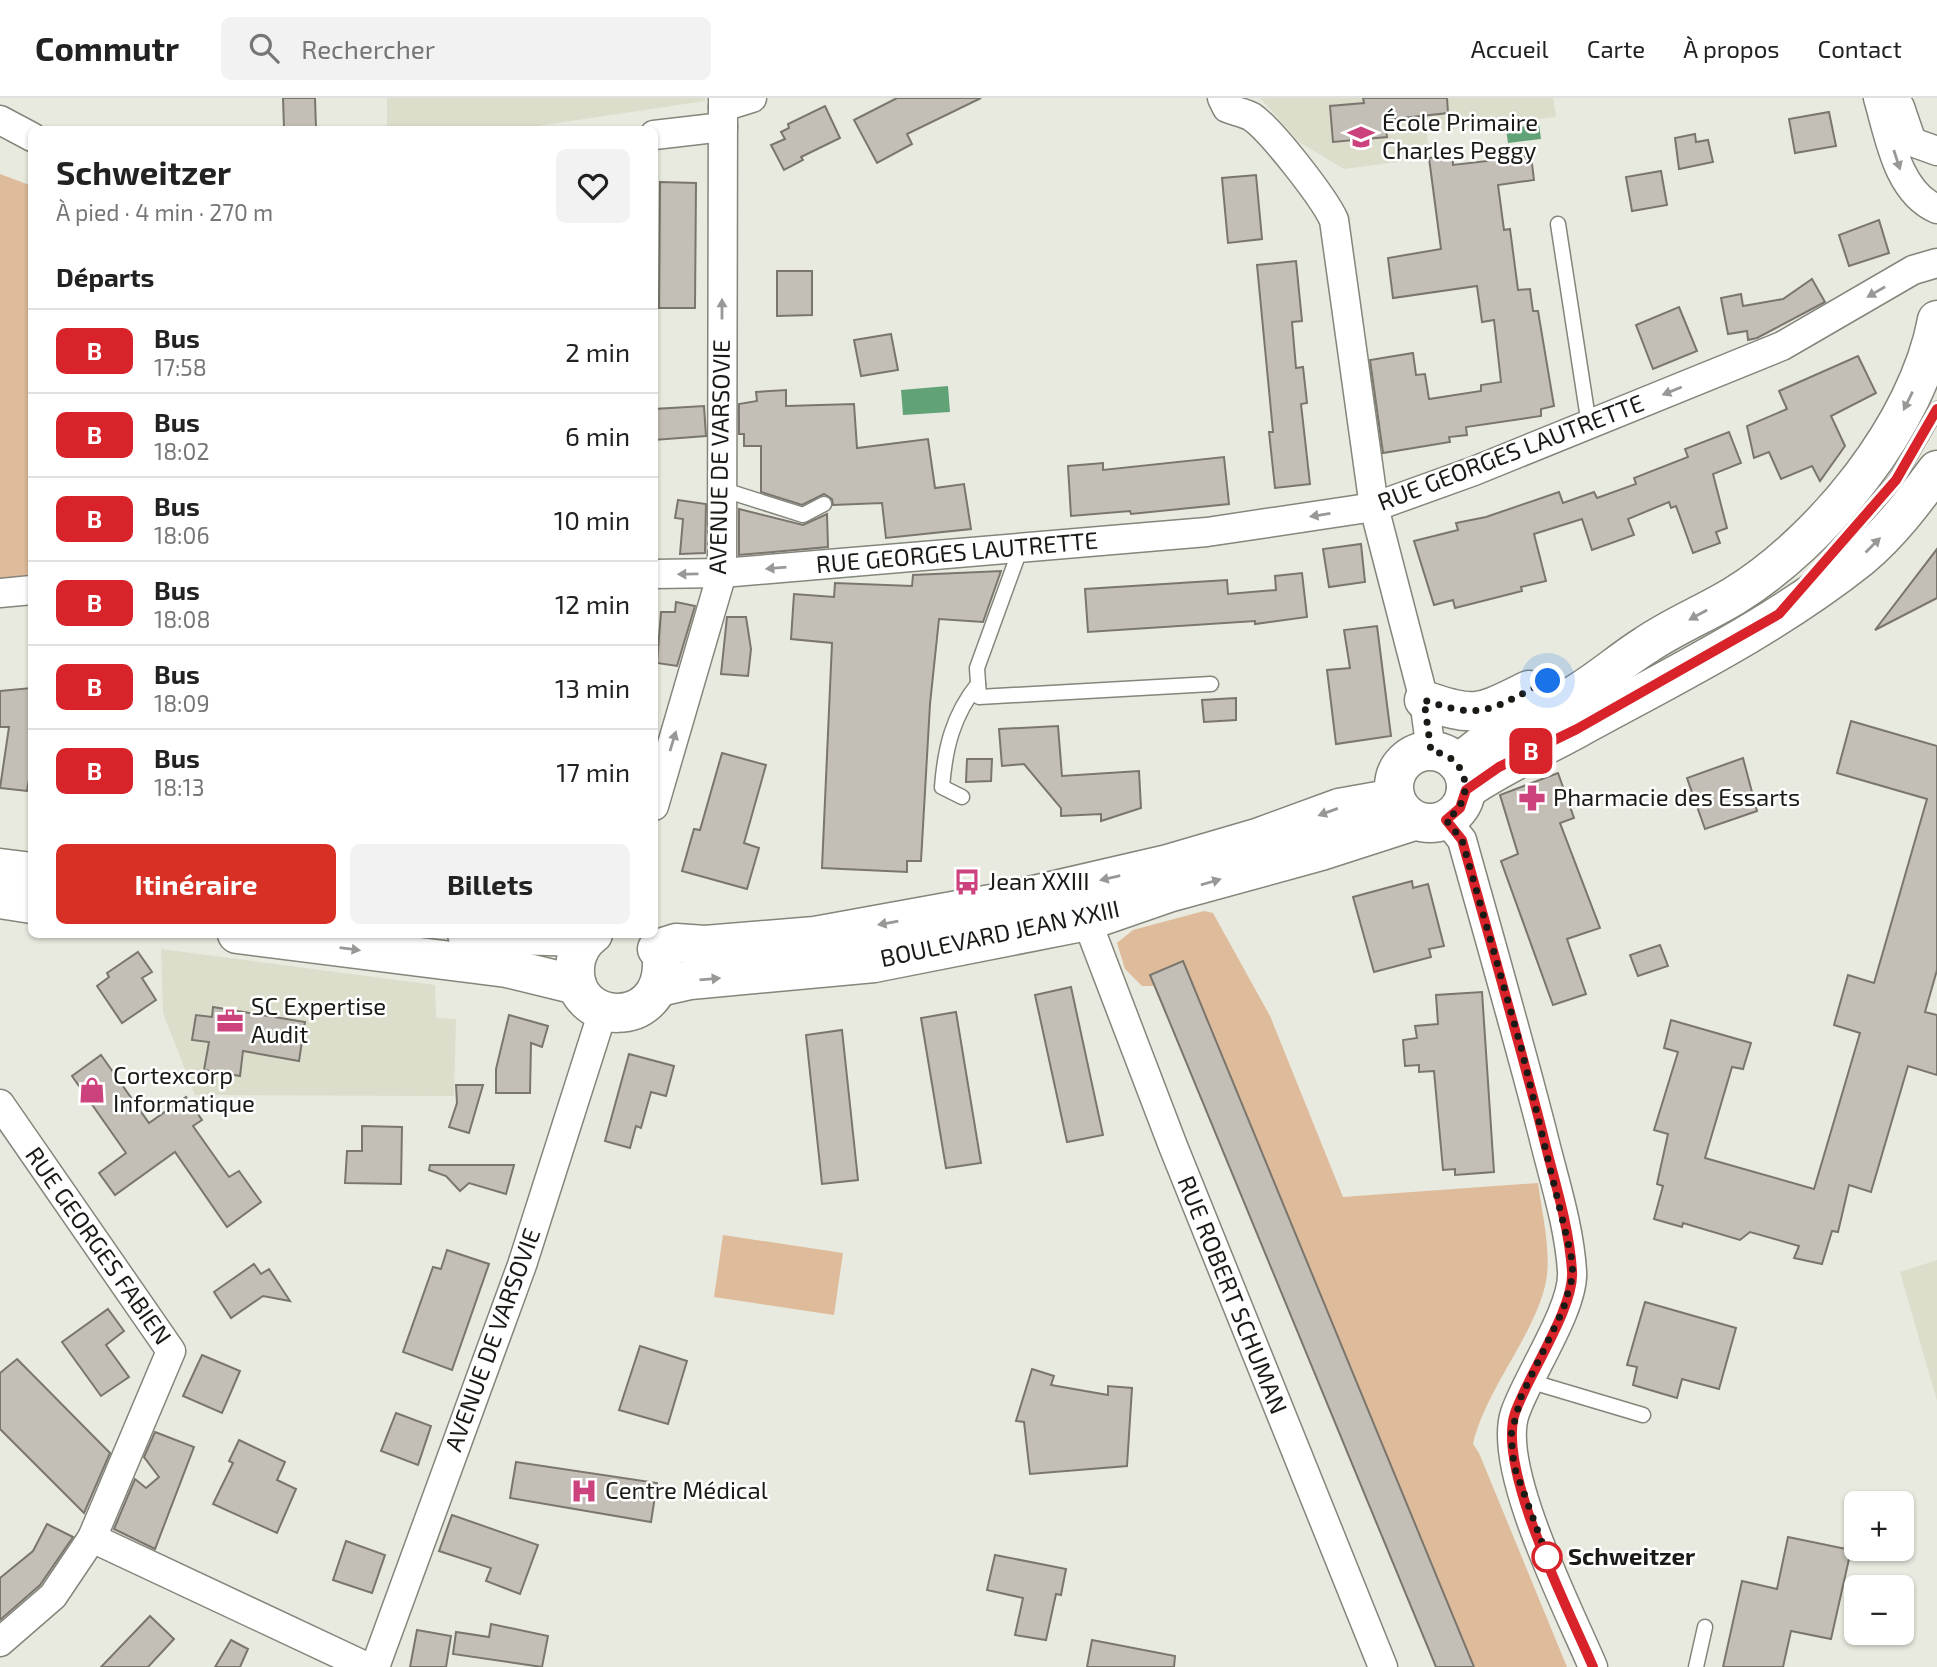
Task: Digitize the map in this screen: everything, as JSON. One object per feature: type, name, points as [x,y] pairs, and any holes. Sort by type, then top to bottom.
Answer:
[{"type":"main road","name":"BOULEVARD JEAN XXIII","points":[[651,942],[705,945],[815,936],[1008,901],[1168,864],[1257,838],[1339,808],[1435,790],[1494,736],[1576,694],[1647,644],[1735,595],[1756,580],[1825,518],[1866,474],[1888,442],[1915,387],[1936,333]]},
{"type":"main road","name":"BOULEVARD JEAN XXIII","points":[[659,987],[690,980],[874,963],[1087,921],[1168,893],[1321,851],[1435,790],[1499,767],[1577,729],[1779,614],[1861,556],[1907,511],[1937,470]]},
{"type":"main road","name":"BOULEVARD JEAN XXIII","points":[[1424,700],[1454,711],[1483,712],[1612,649],[1647,644]]},
{"type":"main road","points":[[0,868],[28,872]]},
{"type":"main road","points":[[0,899],[28,903]]},
{"type":"main road","points":[[269,938],[507,968],[590,998],[616,1014],[642,1007],[659,987],[662,961],[651,942]]},
{"type":"main road","points":[[590,938],[576,959],[590,998]]},
{"type":"street","points":[[658,134],[752,98]]},
{"type":"street","points":[[1222,98],[1227,108],[1252,117],[1327,204],[1334,220],[1374,507],[1424,700],[1435,790],[1462,840],[1521,1047],[1568,1236],[1573,1275],[1570,1286],[1563,1310],[1514,1415],[1511,1435],[1514,1466],[1593,1667]]},
{"type":"street","points":[[1878,98],[1900,170],[1925,204],[1937,209]]},
{"type":"street","points":[[1897,98],[1912,142],[1937,151]]},
{"type":"street","name":"AVENUE DE VARSOVIE","points":[[658,792],[722,573],[723,110]]},
{"type":"street","points":[[0,120],[28,134]]},
{"type":"street","name":"RUE GEORGES LAUTRETTE","points":[[658,574],[722,573],[1207,532],[1374,507],[1588,425],[1782,346],[1913,270],[1937,263]]},
{"type":"street","points":[[0,593],[28,590]]},
{"type":"street","name":"RUE ROBERT SCHUMAN","points":[[1087,921],[1173,1146],[1383,1667]]},
{"type":"street","name":"AVENUE DE VARSOVIE","points":[[375,1667],[560,1166],[590,998]]},
{"type":"street","name":"RUE GEORGES FABIEN","points":[[0,1104],[172,1351],[92,1538]]},
{"type":"street","points":[[0,1642],[53,1596],[92,1538],[367,1667]]},
{"type":"lane","points":[[1558,224],[1588,425]]},
{"type":"lane","points":[[1779,614],[1800,594],[1840,542],[1896,480],[1937,409]]},
{"type":"lane","points":[[722,489],[803,515],[824,504]]},
{"type":"lane","points":[[1756,580],[1840,542]]},
{"type":"lane","points":[[1021,547],[977,668],[979,697],[1211,684]]},
{"type":"lane","points":[[962,797],[942,787],[944,751],[963,702],[978,684]]},
{"type":"lane","points":[[1529,1381],[1643,1415]]},
{"type":"lane","points":[[1696,1667],[1705,1627]]},
{"type":"shaded area","points":[[387,98],[705,98],[705,101],[537,126],[387,126]]},
{"type":"shaded area","name":"École Primaire Charles Peggy","points":[[1260,98],[1553,98],[1556,117],[1427,132],[1429,158],[1344,169],[1299,142]]},
{"type":"shaded area","points":[[1539,124],[1541,139],[1508,143],[1506,129]]},
{"type":"shaded area","points":[[0,174],[28,184],[28,579],[0,581]]},
{"type":"shaded area","points":[[948,386],[950,412],[903,415],[901,390]]},
{"type":"shaded area","points":[[1204,911],[1213,913],[1270,1016],[1343,1197],[1538,1183],[1547,1252],[1547,1275],[1542,1296],[1524,1338],[1479,1423],[1473,1444],[1567,1667],[1474,1667],[1183,962],[1155,986],[1142,986],[1125,969],[1117,943],[1133,930]]},
{"type":"shaded area","points":[[161,949],[435,985],[436,1018],[456,1019],[454,1096],[195,1095],[163,1013]]},
{"type":"shaded area","points":[[723,1235],[843,1253],[834,1315],[714,1297]]},
{"type":"shaded area","points":[[1937,1260],[1937,1401],[1900,1272]]},
{"type":"building","points":[[283,98],[315,98],[316,126],[284,126]]},
{"type":"building","points":[[897,98],[981,98],[907,134],[912,144],[877,163],[854,120]]},
{"type":"building","points":[[1363,98],[1447,98],[1448,113],[1385,120],[1387,137],[1333,142],[1330,106],[1364,103]]},
{"type":"building","points":[[825,106],[840,138],[801,157],[803,160],[784,170],[771,145],[785,139],[781,132],[789,128],[788,124]]},
{"type":"building","points":[[1829,112],[1836,146],[1795,153],[1789,119]]},
{"type":"building","points":[[1695,134],[1696,142],[1708,140],[1713,162],[1679,169],[1675,138]]},
{"type":"building","points":[[1453,155],[1453,165],[1531,156],[1534,180],[1498,185],[1504,230],[1510,229],[1518,290],[1530,289],[1533,311],[1538,311],[1554,406],[1541,409],[1541,416],[1466,427],[1467,435],[1449,437],[1450,442],[1383,453],[1370,360],[1413,353],[1416,375],[1425,374],[1429,399],[1481,391],[1481,385],[1501,382],[1494,320],[1482,322],[1477,286],[1393,298],[1388,258],[1441,249],[1429,158]]},
{"type":"building","points":[[1661,171],[1667,205],[1632,211],[1626,177]]},
{"type":"building","points":[[1256,175],[1262,239],[1228,243],[1222,178]]},
{"type":"building","points":[[660,182],[696,183],[695,308],[659,308]]},
{"type":"building","points":[[1879,220],[1889,253],[1849,266],[1839,235]]},
{"type":"building","points":[[1296,261],[1302,321],[1292,322],[1296,368],[1303,367],[1307,403],[1301,404],[1310,484],[1275,488],[1269,432],[1273,432],[1257,265]]},
{"type":"building","points":[[777,271],[812,271],[812,315],[777,316]]},
{"type":"building","points":[[1812,279],[1825,302],[1757,338],[1748,340],[1747,331],[1728,334],[1721,298],[1741,294],[1743,306],[1783,299]]},
{"type":"building","points":[[1679,307],[1697,351],[1653,369],[1636,325]]},
{"type":"building","points":[[891,334],[898,370],[861,376],[854,340]]},
{"type":"building","points":[[1858,356],[1876,393],[1831,416],[1845,446],[1820,481],[1812,466],[1781,479],[1769,452],[1754,458],[1747,426],[1787,409],[1779,391]]},
{"type":"building","points":[[786,390],[786,406],[854,404],[857,448],[928,439],[935,488],[964,484],[971,529],[886,538],[882,503],[833,505],[832,499],[824,494],[802,505],[761,492],[761,446],[744,446],[744,434],[739,434],[739,404],[757,401],[756,392]]},
{"type":"building","points":[[704,406],[706,436],[658,440],[658,409]]},
{"type":"building","points":[[1729,432],[1741,463],[1713,474],[1727,528],[1716,532],[1720,543],[1693,553],[1676,506],[1671,508],[1669,502],[1628,519],[1634,535],[1592,550],[1582,519],[1534,534],[1546,581],[1521,587],[1522,591],[1455,608],[1453,600],[1434,605],[1414,541],[1458,530],[1456,523],[1486,517],[1559,492],[1563,503],[1594,492],[1597,498],[1636,484],[1634,478],[1688,457],[1685,449]]},
{"type":"building","points":[[1224,457],[1229,504],[1131,514],[1130,511],[1071,516],[1068,466],[1103,463],[1103,470]]},
{"type":"building","points":[[678,500],[706,504],[705,553],[680,554],[683,519],[675,518]]},
{"type":"building","points":[[739,509],[803,525],[827,514],[828,547],[739,555]]},
{"type":"building","points":[[1361,544],[1365,582],[1329,587],[1323,549]]},
{"type":"building","points":[[1937,549],[1937,598],[1875,630]]},
{"type":"building","points":[[1001,571],[983,622],[939,619],[930,704],[921,861],[907,861],[907,872],[822,868],[832,643],[791,639],[794,594],[834,597],[835,583],[912,586],[913,575]]},
{"type":"building","points":[[1302,573],[1307,617],[1255,624],[1255,621],[1088,632],[1085,589],[1227,580],[1228,594],[1276,590],[1275,576]]},
{"type":"building","points":[[676,602],[695,606],[677,666],[658,663],[661,612],[675,612]]},
{"type":"building","points":[[727,617],[746,617],[751,649],[748,676],[721,674]]},
{"type":"building","points":[[1377,626],[1391,736],[1336,744],[1327,670],[1350,668],[1344,630]]},
{"type":"building","points":[[28,688],[27,791],[0,788],[9,727],[0,727],[0,691]]},
{"type":"building","points":[[1236,698],[1236,720],[1204,722],[1202,700]]},
{"type":"building","points":[[1851,721],[1937,746],[1937,970],[1925,1012],[1937,1015],[1937,1075],[1908,1066],[1871,1192],[1849,1185],[1838,1232],[1832,1231],[1822,1264],[1794,1258],[1799,1246],[1750,1232],[1740,1240],[1683,1223],[1682,1227],[1654,1219],[1663,1186],[1657,1184],[1668,1134],[1654,1130],[1678,1052],[1664,1048],[1671,1020],[1751,1043],[1743,1069],[1732,1067],[1705,1158],[1814,1189],[1860,1033],[1834,1025],[1848,975],[1874,983],[1927,799],[1837,773]]},
{"type":"building","points":[[1058,726],[1062,776],[1139,771],[1141,808],[1101,821],[1101,814],[1061,816],[1061,808],[1024,764],[1002,766],[999,729]]},
{"type":"building","points":[[722,753],[766,765],[744,843],[759,848],[747,889],[682,871],[694,829],[700,830]]},
{"type":"building","points":[[1743,758],[1757,811],[1705,829],[1687,778]]},
{"type":"building","points":[[967,759],[992,759],[991,781],[966,782]]},
{"type":"building","points":[[1558,773],[1574,818],[1560,823],[1600,928],[1567,939],[1586,994],[1553,1005],[1501,861],[1518,854],[1500,795]]},
{"type":"building","points":[[1412,881],[1413,888],[1428,884],[1444,946],[1429,949],[1431,957],[1374,972],[1353,897]]},
{"type":"building","points":[[1660,945],[1668,966],[1638,976],[1630,955]]},
{"type":"building","points":[[138,952],[152,972],[142,978],[156,1000],[122,1023],[97,986],[109,977],[107,973]]},
{"type":"building","points":[[1183,961],[1474,1667],[1436,1667],[1150,975]]},
{"type":"building","points":[[1071,987],[1103,1135],[1067,1142],[1035,995]]},
{"type":"building","points":[[1482,992],[1494,1172],[1455,1175],[1455,1169],[1443,1170],[1434,1071],[1419,1072],[1419,1065],[1405,1066],[1403,1040],[1417,1038],[1415,1026],[1438,1024],[1436,995]]},
{"type":"building","points":[[213,1007],[305,1022],[299,1061],[243,1051],[240,1076],[204,1070],[209,1042],[192,1040],[196,1015],[212,1017]]},
{"type":"building","points":[[956,1012],[981,1163],[946,1168],[921,1018]]},
{"type":"building","points":[[509,1015],[548,1026],[542,1047],[531,1043],[530,1093],[496,1093],[496,1069]]},
{"type":"building","points":[[842,1030],[858,1180],[822,1184],[806,1035]]},
{"type":"building","points":[[629,1054],[674,1066],[666,1096],[651,1092],[641,1128],[636,1126],[630,1148],[605,1141]]},
{"type":"building","points":[[101,1055],[149,1123],[186,1097],[202,1120],[193,1126],[229,1177],[239,1171],[261,1202],[227,1227],[175,1152],[115,1195],[99,1173],[126,1153],[72,1076]]},
{"type":"building","points":[[456,1085],[483,1085],[469,1133],[449,1127],[457,1103]]},
{"type":"building","points":[[362,1126],[402,1127],[401,1184],[345,1183],[347,1151],[362,1151]]},
{"type":"building","points":[[430,1165],[514,1165],[506,1194],[469,1183],[460,1191],[446,1176],[429,1170]]},
{"type":"building","points":[[447,1250],[489,1264],[452,1370],[403,1352],[433,1267],[441,1269]]},
{"type":"building","points":[[254,1264],[261,1274],[269,1269],[290,1301],[263,1296],[231,1318],[214,1292]]},
{"type":"building","points":[[1645,1302],[1736,1328],[1719,1389],[1682,1379],[1677,1398],[1633,1385],[1637,1367],[1627,1365]]},
{"type":"building","points":[[108,1309],[124,1331],[106,1345],[129,1377],[101,1396],[62,1342]]},
{"type":"building","points":[[640,1346],[687,1361],[668,1424],[619,1410]]},
{"type":"building","points":[[202,1355],[240,1371],[222,1413],[183,1396]]},
{"type":"building","points":[[17,1359],[110,1453],[84,1513],[0,1429],[0,1373]]},
{"type":"building","points":[[1032,1369],[1054,1376],[1051,1385],[1108,1395],[1108,1386],[1132,1388],[1127,1466],[1030,1474],[1024,1422],[1016,1421]]},
{"type":"building","points":[[396,1413],[431,1426],[418,1465],[381,1451]]},
{"type":"building","points":[[155,1432],[194,1447],[155,1549],[114,1529],[135,1479],[146,1488],[159,1477],[144,1457]]},
{"type":"building","points":[[239,1440],[285,1462],[277,1480],[296,1489],[277,1533],[213,1504],[233,1463],[229,1461]]},
{"type":"building","name":"Centre Médical","points":[[516,1462],[657,1483],[651,1522],[510,1498]]},
{"type":"building","points":[[452,1515],[538,1545],[520,1594],[486,1581],[491,1568],[439,1551]]},
{"type":"building","points":[[47,1524],[73,1537],[40,1585],[0,1620],[0,1578],[33,1551]]},
{"type":"building","points":[[1788,1537],[1844,1549],[1844,1561],[1849,1561],[1831,1639],[1791,1631],[1783,1667],[1723,1667],[1742,1581],[1777,1589]]},
{"type":"building","points":[[346,1541],[385,1555],[372,1593],[333,1580]]},
{"type":"building","points":[[995,1555],[1066,1569],[1061,1595],[1056,1594],[1046,1640],[1015,1635],[1023,1598],[987,1590]]},
{"type":"building","points":[[150,1616],[174,1639],[148,1667],[101,1667]]},
{"type":"building","points":[[491,1624],[548,1636],[542,1667],[453,1654],[456,1632],[489,1637]]},
{"type":"building","points":[[417,1630],[451,1636],[446,1667],[410,1667]]},
{"type":"building","points":[[231,1640],[248,1649],[240,1667],[215,1667]]},
{"type":"building","points":[[1092,1640],[1175,1656],[1174,1667],[1087,1667]]},
{"type":"bus line","name":"B","points":[[1593,1667],[1542,1546],[1512,1454],[1514,1415],[1563,1310],[1573,1275],[1568,1236],[1521,1047],[1462,840],[1446,820],[1460,808],[1466,790],[1499,767],[1577,729],[1779,614],[1800,594],[1840,542],[1896,480],[1925,434],[1937,409]]},
{"type":"place","name":"École Primaire Charles Peggy","points":[[1361,137]]},
{"type":"place","name":"Pharmacie des Essarts","points":[[1532,798]]},
{"type":"place","name":"Jean XXIII","points":[[967,882]]},
{"type":"place","name":"SC Expertise Audit","points":[[230,1021]]},
{"type":"place","name":"Cortexcorp Informatique","points":[[92,1090]]},
{"type":"place","name":"Centre Médical","points":[[584,1491]]},
{"type":"place","name":"Schweitzer","points":[[1547,1557]]},
{"type":"route","points":[[1547,1557],[1551,1567],[1514,1466],[1511,1435],[1514,1415],[1521,1397],[1563,1310],[1573,1275],[1568,1236],[1521,1047],[1462,840],[1446,820],[1460,808],[1466,780],[1457,763],[1450,757],[1431,751],[1424,700],[1454,711],[1483,712],[1548,681]]}]
